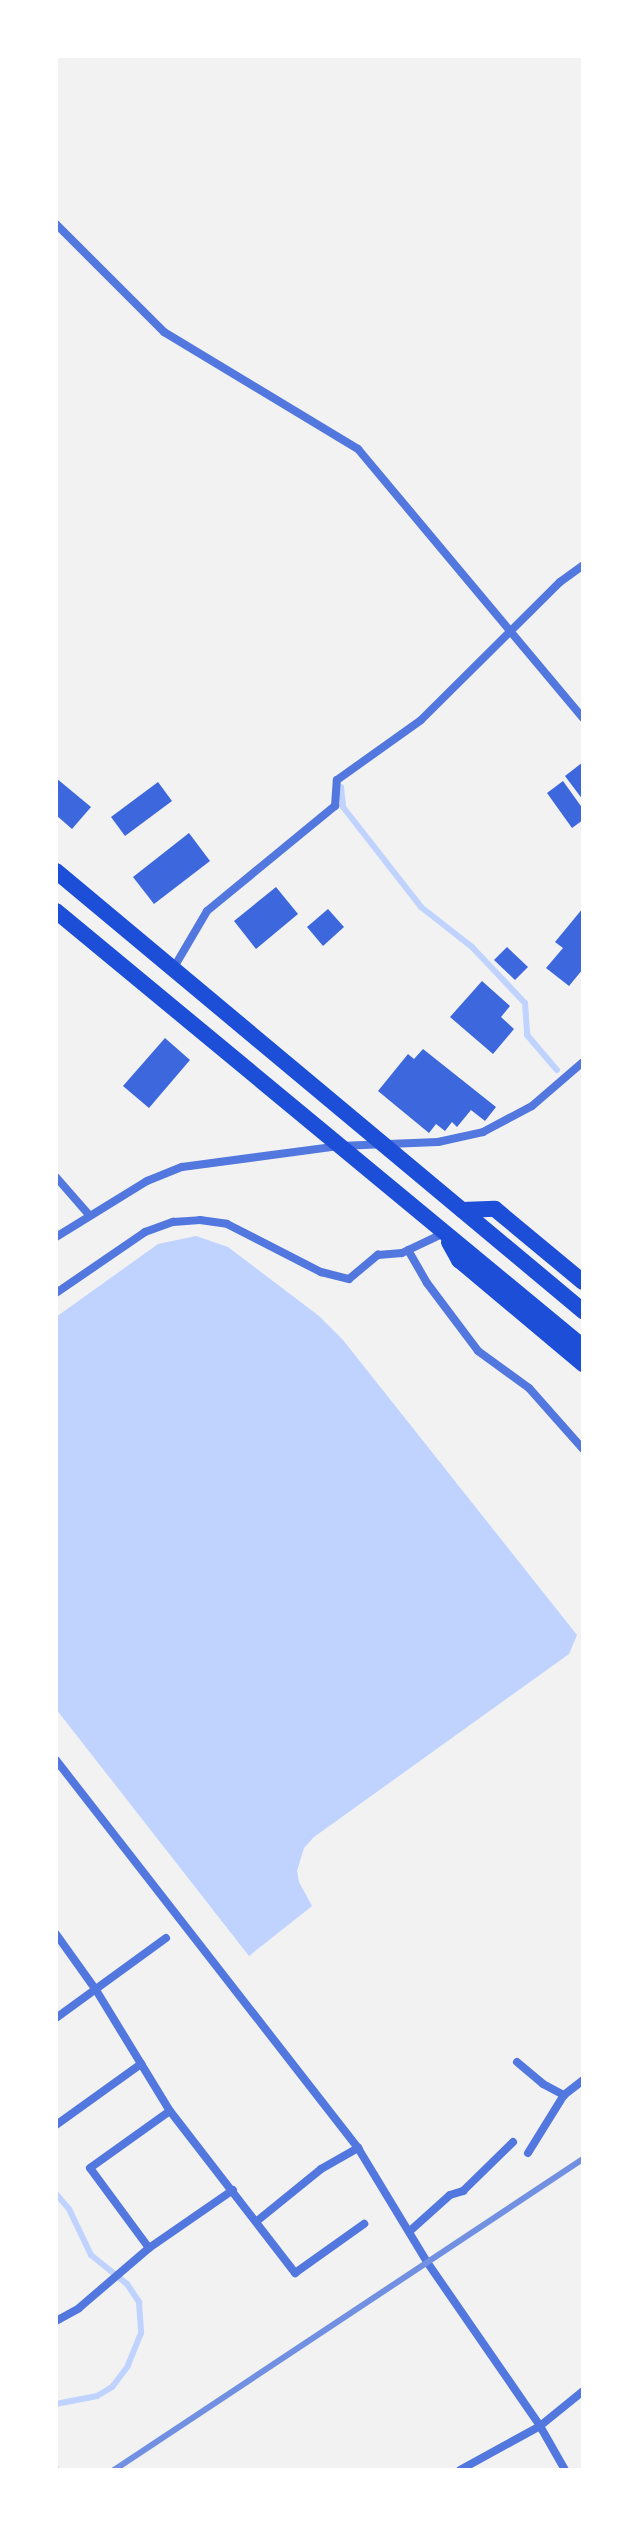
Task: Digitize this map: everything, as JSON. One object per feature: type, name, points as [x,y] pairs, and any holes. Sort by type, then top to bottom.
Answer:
[{"type":"highway","points":[[56,871],[583,1311]]},
{"type":"highway","points":[[56,911],[583,1347]]},
{"type":"highway","points":[[462,1210],[495,1209],[583,1282]]},
{"type":"highway","points":[[445,1233],[459,1260],[583,1364]]},
{"type":"street","points":[[58,230],[164,332],[358,449],[583,718]]},
{"type":"street","points":[[173,969],[207,911],[335,806],[337,780],[421,720],[493,646],[512,632],[560,582],[583,565]]},
{"type":"street","points":[[56,1237],[147,1181],[182,1167],[339,1146],[438,1142],[506,1123],[532,1106],[583,1062]]},
{"type":"street","points":[[56,1177],[89,1215]]},
{"type":"street","points":[[56,1293],[145,1232],[173,1222],[200,1220],[227,1224],[321,1272],[349,1279],[378,1255],[408,1250],[445,1233]]},
{"type":"street","points":[[408,1250],[427,1283],[478,1351],[529,1388],[583,1449]]},
{"type":"street","points":[[56,1760],[358,2148],[411,2230],[427,2262],[540,2426],[565,2470]]},
{"type":"street","points":[[56,1934],[96,1990],[170,2111],[295,2273],[364,2224]]},
{"type":"street","points":[[56,2018],[166,1938]]},
{"type":"street","points":[[517,2062],[543,2084],[564,2095]]},
{"type":"street","points":[[56,2125],[141,2064]]},
{"type":"street","points":[[528,2153],[564,2095],[583,2080]]},
{"type":"street","points":[[149,2248],[90,2168],[170,2111]]},
{"type":"street","points":[[411,2230],[450,2195],[463,2191],[513,2142]]},
{"type":"street","points":[[257,2221],[321,2169],[358,2148]]},
{"type":"street","points":[[56,2321],[79,2308],[149,2248],[233,2190]]},
{"type":"street","points":[[460,2470],[540,2426],[583,2391]]},
{"type":"water","points":[[196,1236],[228,1247],[319,1316],[343,1340],[577,1635],[569,1654],[314,1837],[304,1848],[297,1871],[299,1882],[312,1906],[249,1956],[56,1709],[56,1317],[158,1244]]},
{"type":"building","points":[[583,762],[583,800],[565,776]]},
{"type":"building","points":[[56,778],[91,807],[72,829],[56,815]]},
{"type":"building","points":[[563,781],[583,809],[583,820],[572,828],[547,793]]},
{"type":"building","points":[[158,782],[172,801],[125,836],[111,817]]},
{"type":"building","points":[[189,833],[210,861],[154,904],[133,877]]},
{"type":"building","points":[[276,887],[298,914],[256,949],[234,921]]},
{"type":"building","points":[[583,908],[583,969],[569,986],[546,968],[563,948],[555,942]]},
{"type":"building","points":[[328,909],[344,927],[323,946],[307,927]]},
{"type":"building","points":[[507,947],[528,967],[515,980],[494,960]]},
{"type":"building","points":[[482,981],[510,1006],[501,1017],[514,1029],[493,1054],[450,1017]]},
{"type":"building","points":[[165,1038],[190,1060],[149,1108],[123,1086]]},
{"type":"building","points":[[423,1049],[496,1107],[485,1121],[471,1110],[457,1127],[452,1122],[445,1131],[436,1124],[429,1133],[378,1091],[408,1054],[414,1059]]},
{"type":"waterway","points":[[341,787],[343,807],[421,907],[472,947],[525,1003],[527,1035],[557,1070]]},
{"type":"waterway","points":[[56,2194],[69,2209],[91,2255],[127,2284],[139,2302],[141,2333],[128,2366],[112,2387],[97,2396],[56,2404]]},
{"type":"railway","points":[[114,2470],[583,2159]]}]
